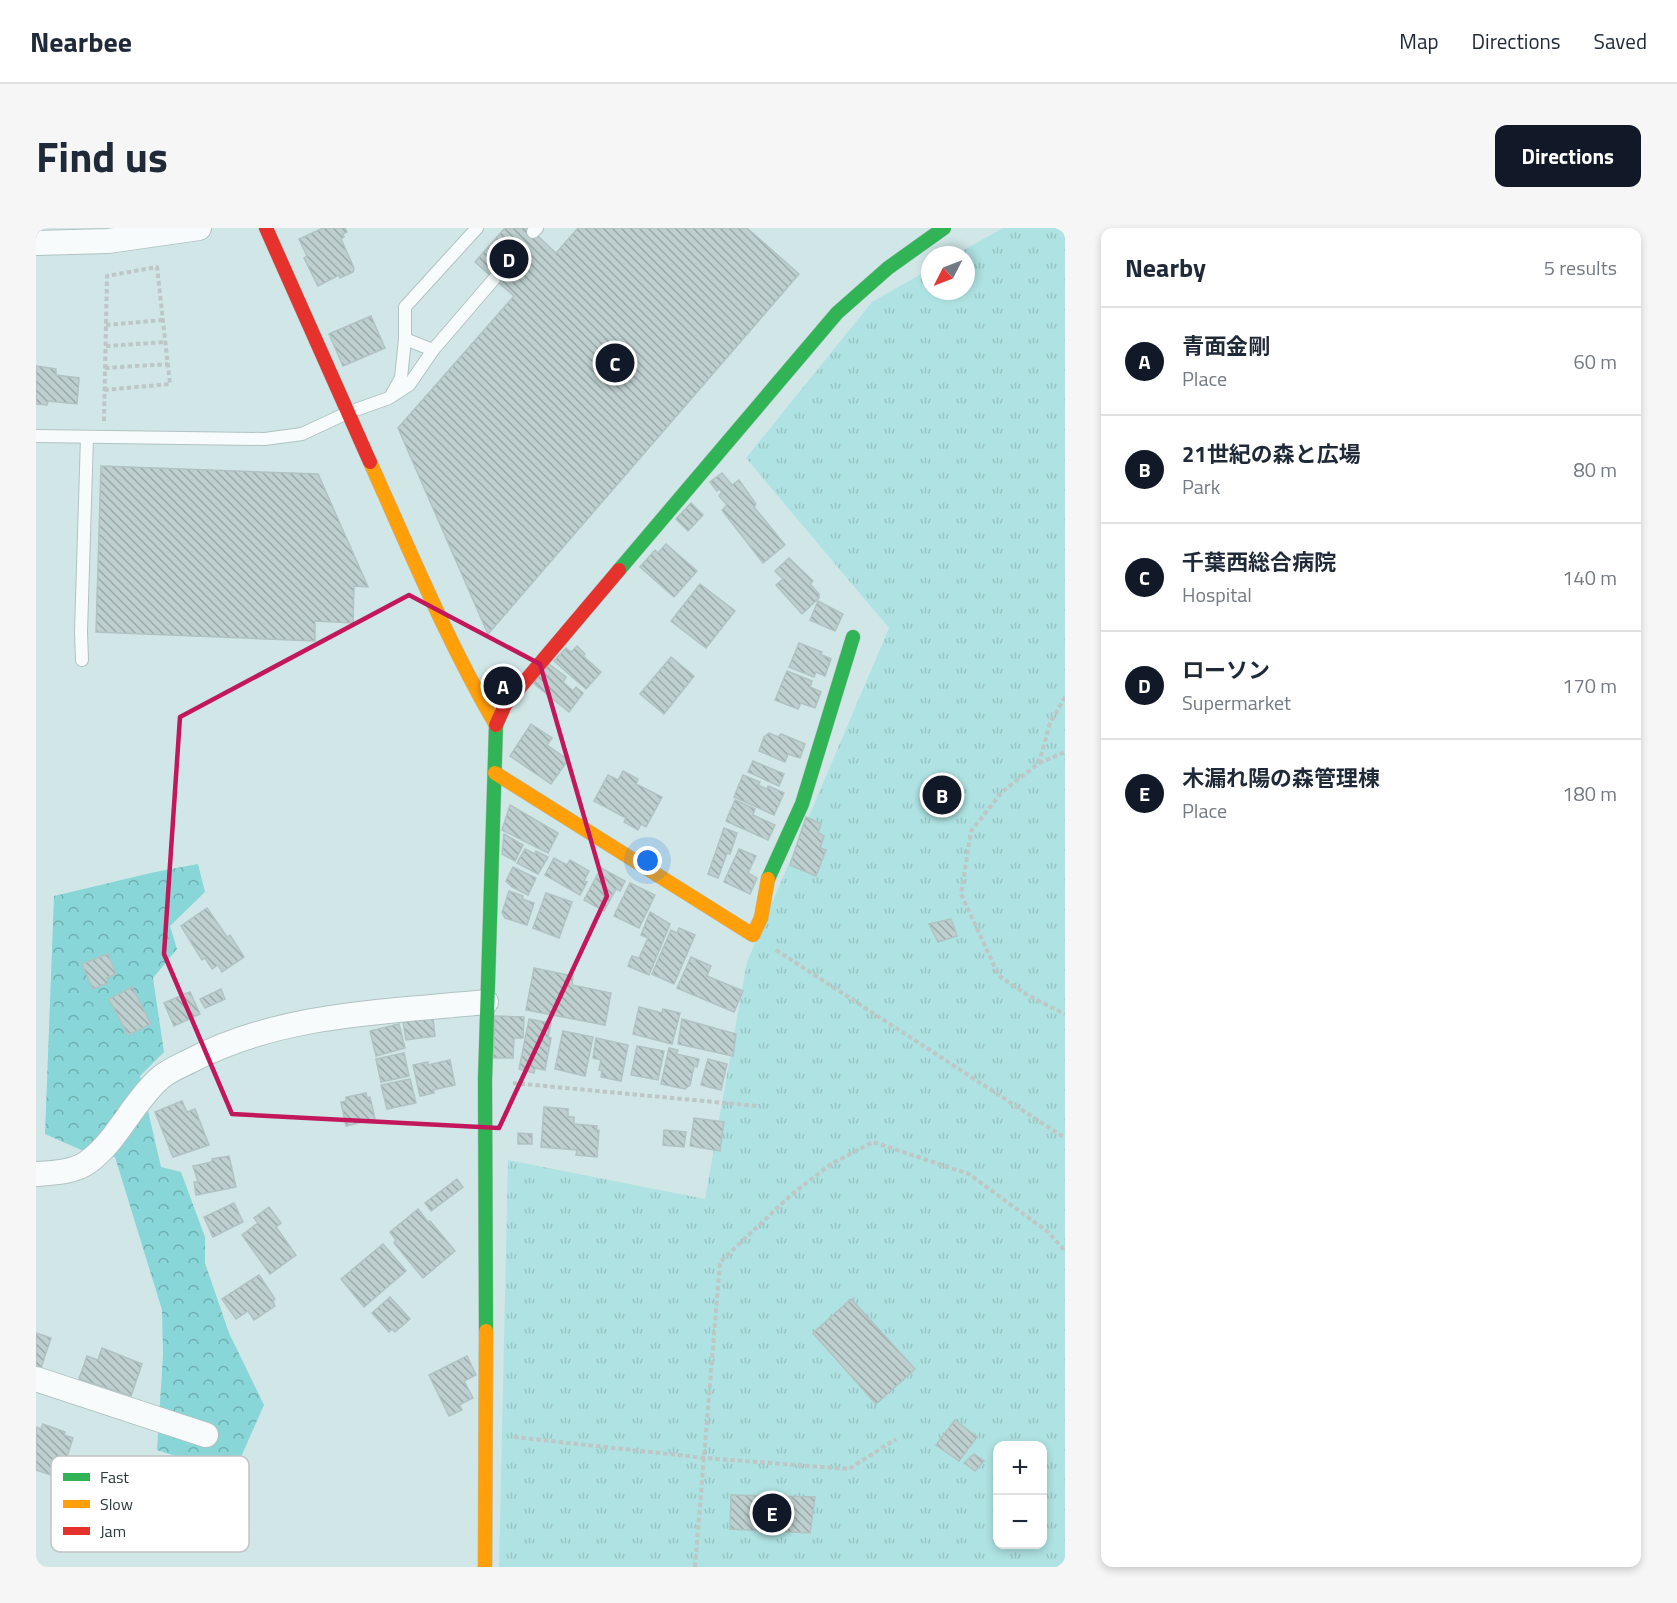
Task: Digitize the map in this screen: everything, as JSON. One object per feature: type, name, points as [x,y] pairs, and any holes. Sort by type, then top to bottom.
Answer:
[{"type":"street","points":[[36,243],[108,241],[199,228]]},
{"type":"street","points":[[266,228],[436,610],[496,725]]},
{"type":"street","points":[[485,1567],[486,1002],[491,923],[496,725],[505,705],[534,669],[837,313],[888,268],[944,228]]},
{"type":"street","points":[[495,773],[753,935],[761,918],[767,881],[802,804],[853,637]]},
{"type":"street","points":[[36,1174],[63,1172],[88,1163],[114,1136],[135,1106],[160,1078],[193,1059],[256,1034],[295,1023],[316,1020],[486,1002]]},
{"type":"street","points":[[36,1379],[206,1435]]},
{"type":"lane","points":[[389,398],[401,378],[405,307],[477,228]]},
{"type":"lane","points":[[36,436],[266,439],[302,434],[346,412],[389,398],[410,385],[433,350],[494,279]]},
{"type":"lane","points":[[405,339],[433,350]]},
{"type":"lane","points":[[82,660],[87,437]]},
{"type":"path","points":[[104,390],[170,384],[157,267],[107,276],[104,390],[104,426]]},
{"type":"path","points":[[106,325],[163,320]]},
{"type":"path","points":[[105,346],[165,342]]},
{"type":"path","points":[[105,368],[168,364]]},
{"type":"path","points":[[1039,763],[1050,723],[1065,697]]},
{"type":"path","points":[[1065,752],[1039,763],[1002,792],[970,831],[961,894],[999,976],[1029,996],[1065,1014]]},
{"type":"path","points":[[753,935],[1065,1138]]},
{"type":"path","points":[[485,1080],[757,1106]]},
{"type":"path","points":[[695,1567],[720,1262],[791,1195],[831,1164],[873,1142],[969,1174],[1048,1232],[1065,1251]]},
{"type":"path","points":[[487,1434],[705,1458],[849,1469],[896,1439]]},
{"type":"highlighted area","points":[[409,595],[540,664],[607,896],[499,1128],[232,1114],[164,954],[180,717]]},
{"type":"green space","points":[[1003,228],[1065,228],[1065,1567],[499,1567],[508,1160],[705,1199],[747,962],[889,628],[746,458],[872,302],[921,274],[921,300],[975,300],[975,246],[971,246]]},
{"type":"green space","points":[[198,864],[205,892],[170,926],[177,949],[153,978],[164,1052],[140,1076],[161,1167],[181,1172],[205,1237],[205,1263],[229,1333],[264,1405],[241,1456],[175,1456],[157,1450],[163,1355],[162,1310],[115,1157],[95,1156],[45,1134],[54,896]]},
{"type":"building","points":[[323,228],[345,228],[347,232],[341,239],[354,268],[353,272],[340,278],[339,275],[318,286],[304,258],[307,256],[299,239]]},
{"type":"building","points":[[505,228],[529,228],[556,253],[578,228],[747,228],[799,274],[488,634],[398,428],[514,296],[475,262]]},
{"type":"building","points":[[371,316],[385,348],[343,366],[329,334]]},
{"type":"building","points":[[36,366],[56,369],[56,375],[79,378],[77,404],[48,401],[47,405],[36,404]]},
{"type":"building","points":[[101,466],[318,474],[368,587],[354,586],[353,623],[315,621],[315,641],[96,632]]},
{"type":"building","points":[[722,473],[732,485],[739,480],[756,504],[754,507],[785,545],[763,563],[722,510],[727,505],[719,496],[722,492],[719,489],[717,491],[710,482]]},
{"type":"building","points":[[691,503],[703,515],[688,531],[676,519]]},
{"type":"building","points":[[666,544],[697,571],[674,597],[640,567],[655,550],[658,553]]},
{"type":"building","points":[[789,558],[813,581],[810,584],[819,594],[819,598],[802,614],[776,585],[783,579],[775,571]]},
{"type":"building","points":[[700,584],[735,611],[706,648],[671,621]]},
{"type":"building","points":[[818,601],[843,614],[835,631],[810,620]]},
{"type":"building","points":[[799,643],[822,652],[820,654],[831,659],[825,676],[816,672],[814,677],[789,667]]},
{"type":"building","points":[[577,646],[585,654],[583,656],[601,672],[586,689],[554,661],[566,648],[571,652]]},
{"type":"building","points":[[671,657],[694,676],[664,714],[640,694]]},
{"type":"building","points":[[549,664],[566,677],[563,682],[573,691],[576,687],[583,693],[569,712],[533,683]]},
{"type":"building","points":[[787,671],[812,681],[810,687],[821,692],[815,708],[801,703],[798,709],[775,700]]},
{"type":"building","points":[[531,724],[552,738],[547,745],[568,760],[551,784],[510,756]]},
{"type":"building","points":[[769,733],[778,737],[781,734],[805,744],[800,758],[788,754],[785,762],[759,751],[764,737]]},
{"type":"building","points":[[753,761],[784,774],[779,786],[748,772]]},
{"type":"building","points":[[623,771],[638,779],[636,784],[662,797],[646,827],[641,824],[638,830],[624,822],[626,818],[594,801],[608,775],[618,780]]},
{"type":"building","points":[[743,775],[760,782],[758,785],[767,789],[768,786],[784,793],[774,815],[734,797]]},
{"type":"building","points":[[735,800],[755,809],[753,815],[775,825],[768,840],[726,821]]},
{"type":"building","points":[[510,805],[558,833],[548,853],[502,830]]},
{"type":"building","points":[[806,817],[821,824],[818,833],[824,836],[820,848],[826,850],[816,876],[790,865]]},
{"type":"building","points":[[724,828],[737,833],[718,878],[708,874]]},
{"type":"building","points":[[504,834],[523,845],[515,861],[502,854]]},
{"type":"building","points":[[525,849],[548,857],[538,874],[517,863]]},
{"type":"building","points":[[739,849],[756,856],[748,873],[757,878],[750,894],[724,882]]},
{"type":"building","points":[[554,858],[567,865],[570,860],[589,871],[584,881],[587,882],[580,895],[545,875]]},
{"type":"building","points":[[513,867],[536,878],[528,895],[512,887],[506,881]]},
{"type":"building","points":[[601,868],[625,881],[620,891],[616,889],[604,911],[584,900]]},
{"type":"building","points":[[630,883],[655,895],[639,928],[614,916]]},
{"type":"building","points":[[509,891],[534,903],[527,925],[505,918],[502,913]]},
{"type":"building","points":[[546,893],[572,902],[559,938],[533,928]]},
{"type":"building","points":[[207,908],[227,937],[230,935],[244,957],[222,972],[218,965],[212,969],[205,958],[202,960],[181,926]]},
{"type":"building","points":[[650,912],[670,924],[649,975],[628,966],[632,956],[639,958],[648,938],[641,935]]},
{"type":"building","points":[[951,919],[957,936],[938,942],[929,924]]},
{"type":"building","points":[[679,928],[695,935],[674,984],[652,974],[671,930],[677,933]]},
{"type":"building","points":[[108,954],[116,974],[107,978],[108,983],[93,989],[82,964]]},
{"type":"building","points":[[691,957],[711,966],[707,976],[743,991],[734,1012],[677,988]]},
{"type":"building","points":[[534,968],[573,976],[572,985],[611,993],[605,1025],[526,1010]]},
{"type":"building","points":[[132,987],[151,1024],[128,1035],[109,999]]},
{"type":"building","points":[[221,989],[225,999],[205,1008],[200,999]]},
{"type":"building","points":[[190,992],[200,1014],[174,1026],[164,1003]]},
{"type":"building","points":[[639,1007],[662,1013],[663,1009],[680,1013],[672,1044],[633,1034]]},
{"type":"building","points":[[495,1016],[524,1017],[523,1038],[514,1038],[513,1058],[493,1058]]},
{"type":"building","points":[[433,1018],[435,1036],[406,1040],[403,1022]]},
{"type":"building","points":[[529,1019],[551,1023],[548,1037],[551,1038],[545,1070],[535,1068],[534,1073],[519,1069]]},
{"type":"building","points":[[682,1019],[736,1034],[733,1056],[678,1044]]},
{"type":"building","points":[[399,1024],[405,1048],[376,1056],[370,1031]]},
{"type":"building","points":[[563,1031],[593,1037],[585,1076],[555,1069]]},
{"type":"building","points":[[596,1038],[628,1045],[621,1081],[601,1077],[602,1071],[599,1070],[601,1060],[593,1058]]},
{"type":"building","points":[[637,1046],[664,1051],[658,1080],[631,1075]]},
{"type":"building","points":[[669,1048],[678,1050],[676,1054],[699,1059],[697,1067],[694,1066],[690,1085],[685,1089],[661,1084]]},
{"type":"building","points":[[404,1053],[409,1076],[381,1082],[376,1059]]},
{"type":"building","points":[[708,1059],[727,1064],[721,1090],[701,1085]]},
{"type":"building","points":[[450,1060],[455,1085],[433,1090],[434,1093],[420,1096],[413,1065],[428,1062],[428,1065]]},
{"type":"building","points":[[410,1079],[416,1103],[387,1109],[381,1085]]},
{"type":"building","points":[[366,1093],[367,1098],[370,1097],[375,1119],[346,1126],[341,1102],[346,1101],[346,1097]]},
{"type":"building","points":[[182,1101],[187,1112],[195,1109],[209,1145],[173,1157],[155,1112]]},
{"type":"building","points":[[544,1107],[568,1109],[568,1117],[574,1117],[574,1124],[597,1126],[596,1130],[599,1130],[597,1157],[576,1155],[577,1150],[541,1147]]},
{"type":"building","points":[[694,1118],[724,1122],[720,1151],[690,1146]]},
{"type":"building","points":[[664,1130],[686,1132],[684,1147],[663,1145]]},
{"type":"building","points":[[518,1133],[532,1134],[532,1144],[518,1144]]},
{"type":"building","points":[[229,1156],[236,1187],[196,1195],[194,1182],[198,1182],[193,1166]]},
{"type":"building","points":[[457,1179],[463,1187],[431,1211],[425,1203]]},
{"type":"building","points":[[234,1203],[243,1222],[213,1237],[204,1217]]},
{"type":"building","points":[[269,1207],[281,1223],[276,1227],[296,1255],[270,1274],[242,1235],[258,1223],[254,1218]]},
{"type":"building","points":[[418,1209],[455,1251],[423,1278],[394,1243],[396,1240],[390,1232]]},
{"type":"building","points":[[383,1244],[406,1271],[364,1307],[341,1279]]},
{"type":"building","points":[[259,1275],[275,1299],[273,1301],[275,1306],[254,1320],[248,1311],[236,1319],[222,1299]]},
{"type":"building","points":[[390,1297],[410,1319],[395,1332],[392,1329],[389,1332],[372,1313]]},
{"type":"building","points":[[851,1299],[915,1369],[876,1404],[813,1333]]},
{"type":"building","points":[[36,1333],[51,1338],[40,1371],[36,1369]]},
{"type":"building","points":[[102,1348],[142,1364],[131,1396],[79,1379],[87,1356],[98,1360]]},
{"type":"building","points":[[467,1356],[476,1375],[464,1381],[473,1398],[459,1405],[462,1410],[449,1416],[429,1375]]},
{"type":"building","points":[[955,1420],[977,1437],[959,1461],[936,1445]]},
{"type":"building","points":[[43,1424],[65,1432],[64,1435],[73,1438],[67,1456],[51,1456],[51,1475],[36,1470],[36,1427],[41,1429]]},
{"type":"building","points":[[974,1454],[984,1461],[975,1471],[964,1463]]},
{"type":"building","points":[[731,1495],[815,1497],[810,1533],[730,1529]]},
{"type":"traffic: fast","points":[[619,570],[837,313],[888,268],[944,228]]},
{"type":"traffic: fast","points":[[768,879],[802,804],[853,637]]},
{"type":"traffic: fast","points":[[486,1331],[485,1080],[496,725]]},
{"type":"traffic: slow","points":[[370,462],[445,628],[496,725]]},
{"type":"traffic: slow","points":[[495,773],[753,935],[761,918],[768,879]]},
{"type":"traffic: slow","points":[[485,1567],[486,1331]]},
{"type":"traffic: jam","points":[[266,228],[370,462]]},
{"type":"traffic: jam","points":[[496,725],[505,705],[619,570]]},
{"type":"place","name":"ローソン","points":[[509,259]]},
{"type":"place","name":"千葉西総合病院","points":[[615,363]]},
{"type":"place","name":"青面金剛","points":[[503,686]]},
{"type":"place","name":"21世紀の森と広場","points":[[942,795]]},
{"type":"place","name":"木漏れ陽の森管理棟","points":[[772,1513]]}]
